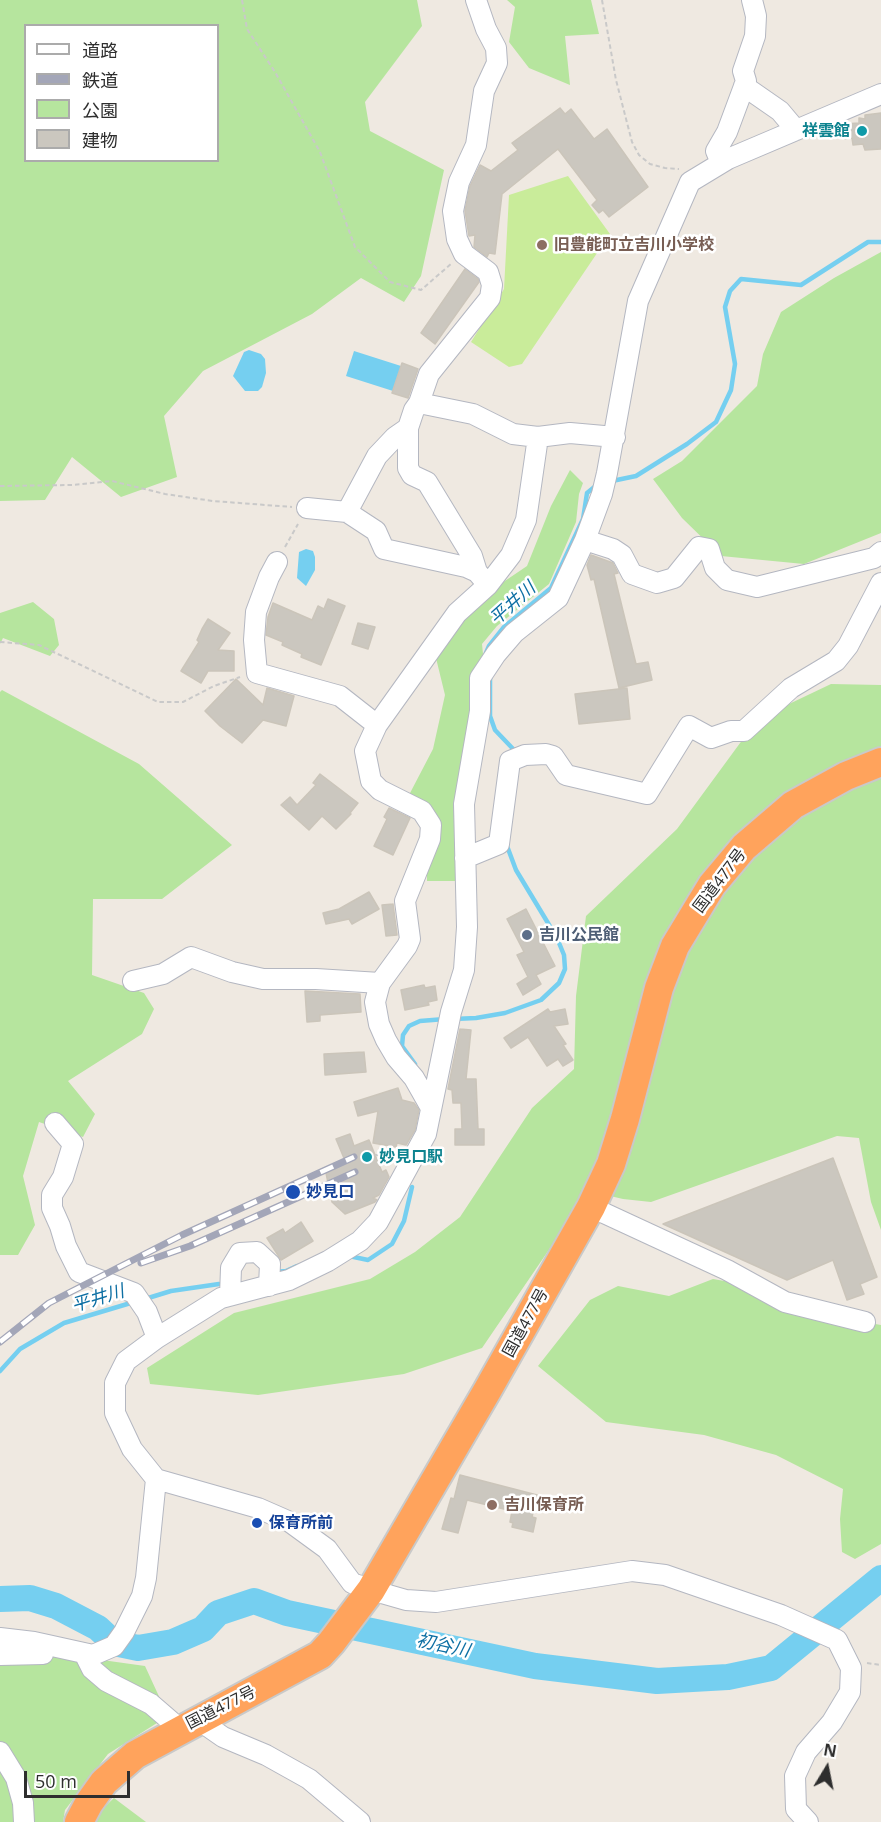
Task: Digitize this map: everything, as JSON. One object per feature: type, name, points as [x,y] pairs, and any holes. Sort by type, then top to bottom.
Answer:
[{"type":"highway","name":"国道477号","points":[[79,1822],[104,1782],[135,1755],[321,1655],[363,1601],[487,1391],[591,1207],[610,1164],[625,1119],[659,988],[671,956],[712,885],[744,847],[793,805],[846,776],[881,762]]},
{"type":"street","points":[[476,0],[486,29],[496,48],[497,63],[484,91],[476,145],[459,182],[453,212],[457,238],[464,254],[488,272],[492,285],[490,298],[429,374],[408,428],[408,468],[412,475],[427,482],[472,556],[482,578]]},
{"type":"street","points":[[721,163],[716,151],[727,132],[746,81],[743,71],[755,36],[756,16],[752,0]]},
{"type":"street","points":[[744,86],[780,111],[796,130]]},
{"type":"street","points":[[808,1822],[796,1809],[795,1776],[806,1752],[832,1722],[850,1692],[851,1668],[837,1640],[781,1615],[665,1575],[632,1571],[436,1602],[363,1601],[327,1550],[290,1522],[258,1508],[156,1479],[132,1449],[115,1413],[115,1383],[126,1361],[157,1338],[221,1298],[289,1280],[328,1261],[360,1240],[378,1222],[426,1134],[450,1020],[464,970],[467,927],[464,804],[480,711],[480,678],[514,633],[558,598],[585,540],[602,494],[615,437],[638,301],[690,182],[721,163],[881,94]]},
{"type":"street","points":[[419,403],[473,414],[513,434],[538,437],[570,433],[615,437]]},
{"type":"street","points":[[347,512],[378,456],[395,437],[408,428]]},
{"type":"street","points":[[431,1108],[414,1078],[396,1057],[379,1023],[375,1002],[380,983],[410,939],[405,901],[430,839],[431,825],[422,811],[380,790],[371,781],[366,751],[377,725],[482,578],[511,555],[526,520],[538,437]]},
{"type":"street","points":[[307,508],[347,512],[376,531],[384,549],[466,567],[482,578]]},
{"type":"street","points":[[585,540],[613,549],[622,555],[632,574],[657,583],[674,578],[699,547],[709,549],[715,568],[727,580],[757,587],[879,561]]},
{"type":"street","points":[[277,562],[268,577],[256,612],[254,640],[256,673],[340,696],[377,725]]},
{"type":"street","points":[[465,858],[499,844],[501,814],[517,758],[546,754],[553,756],[566,775],[647,794],[689,726],[711,738],[731,731],[744,731],[791,688],[836,661],[848,646],[881,583]]},
{"type":"street","points":[[133,981],[163,974],[191,957],[232,972],[263,979],[316,979],[380,983]]},
{"type":"street","points":[[55,1123],[73,1143],[63,1177],[52,1195],[51,1208],[66,1246],[79,1272],[134,1293],[147,1312],[157,1338]]},
{"type":"street","points":[[591,1207],[728,1270],[785,1302],[865,1322]]},
{"type":"street","points":[[230,1296],[231,1268],[240,1252],[257,1252],[270,1264],[269,1286]]},
{"type":"street","points":[[0,1638],[34,1642],[93,1654],[119,1639],[142,1596],[146,1578],[156,1479]]},
{"type":"street","points":[[0,1655],[45,1654],[56,1647]]},
{"type":"street","points":[[84,1653],[92,1669],[106,1681],[190,1725],[266,1755],[309,1779],[360,1822]]},
{"type":"street","points":[[0,1752],[16,1778],[23,1803],[24,1822]]},
{"type":"path","points":[[242,0],[247,29],[275,72],[320,152],[355,247],[390,282],[421,290],[464,254]]},
{"type":"path","points":[[602,0],[616,80],[632,142],[639,155],[650,164],[680,170],[695,179]]},
{"type":"path","points":[[0,486],[72,485],[112,481],[165,494],[213,501],[307,508],[277,562]]},
{"type":"path","points":[[0,642],[39,645],[158,702],[183,702],[214,686],[256,673]]},
{"type":"green space","points":[[0,0],[417,0],[422,26],[365,102],[370,131],[444,170],[421,276],[404,302],[361,278],[312,314],[203,371],[164,416],[177,477],[121,497],[72,457],[45,500],[0,501]]},
{"type":"green space","points":[[507,0],[591,0],[599,34],[565,36],[570,85],[529,68],[509,42],[515,7]]},
{"type":"green space","points":[[568,176],[610,234],[522,364],[509,367],[471,342],[504,289],[509,195]]},
{"type":"green space","points":[[881,252],[881,533],[804,564],[721,556],[682,518],[653,479],[682,461],[757,386],[763,354],[781,312],[834,278]]},
{"type":"green space","points":[[570,470],[583,483],[579,494],[576,522],[549,584],[497,626],[482,644],[484,664],[460,794],[455,881],[427,881],[427,857],[440,824],[421,799],[409,795],[433,749],[445,695],[435,654],[454,625],[496,587],[527,566],[551,506]]},
{"type":"green space","points":[[33,602],[54,619],[59,645],[50,656],[3,638],[0,644],[0,613]]},
{"type":"green space","points":[[831,684],[881,685],[881,1230],[871,1202],[859,1138],[837,1136],[651,1202],[623,1199],[589,1191],[482,1348],[404,1374],[258,1395],[150,1384],[147,1368],[234,1313],[370,1279],[415,1252],[460,1217],[532,1108],[574,1069],[576,996],[586,916],[677,829],[743,739],[789,704]]},
{"type":"green space","points":[[2,690],[139,764],[232,845],[162,899],[93,899],[92,975],[144,993],[154,1009],[142,1034],[68,1081],[95,1114],[83,1137],[39,1122],[23,1176],[35,1225],[18,1255],[0,1255],[0,692]]},
{"type":"green space","points":[[713,1279],[730,1282],[800,1311],[881,1325],[881,1544],[855,1559],[842,1552],[840,1519],[843,1489],[776,1455],[704,1435],[606,1422],[538,1366],[590,1300],[618,1286],[669,1296]]},
{"type":"green space","points":[[0,1647],[145,1666],[168,1716],[108,1754],[65,1810],[63,1822],[0,1822]]},
{"type":"green space","points":[[114,1798],[146,1822],[95,1822],[98,1813]]},
{"type":"water","points":[[249,350],[261,354],[265,359],[266,373],[262,387],[258,391],[245,391],[233,376],[244,352]]},
{"type":"water","points":[[354,351],[401,366],[393,391],[346,376]]},
{"type":"water","points":[[306,549],[313,551],[315,570],[306,586],[297,578],[299,552]]},
{"type":"building","points":[[560,108],[565,114],[571,109],[594,139],[607,129],[648,187],[609,217],[603,210],[599,213],[592,205],[597,200],[558,149],[502,194],[495,254],[489,253],[487,257],[474,247],[475,235],[469,236],[465,211],[470,186],[480,165],[491,171],[518,150],[512,143]]},
{"type":"building","name":"祥雲館","points":[[881,113],[881,149],[865,150],[863,144],[853,145],[852,138],[845,139],[843,124],[859,123],[859,118],[865,119],[865,115]]},
{"type":"building","points":[[465,269],[479,282],[435,344],[421,333]]},
{"type":"building","points":[[402,363],[418,369],[408,398],[392,393]]},
{"type":"building","points":[[591,555],[613,563],[618,573],[614,574],[636,664],[648,662],[652,680],[619,688],[594,579],[591,580],[587,565]]},
{"type":"building","points":[[328,599],[345,606],[321,665],[301,657],[302,654],[282,645],[283,642],[266,635],[268,617],[273,603],[312,620],[318,606],[324,609]]},
{"type":"building","points":[[208,619],[230,633],[218,650],[234,651],[234,671],[208,671],[201,683],[181,671],[199,642],[197,640]]},
{"type":"building","points":[[358,623],[375,627],[368,649],[352,644]]},
{"type":"building","points":[[236,679],[263,705],[267,688],[294,696],[286,726],[263,720],[242,743],[220,726],[205,711]]},
{"type":"building","points":[[627,688],[630,719],[579,724],[575,694]]},
{"type":"building","points":[[320,774],[358,803],[336,829],[322,816],[309,830],[281,805],[290,797],[297,805],[316,785],[313,783]]},
{"type":"building","points":[[389,808],[410,818],[393,855],[374,846],[387,819],[384,817]]},
{"type":"building","points":[[369,892],[379,909],[352,924],[349,919],[326,924],[323,913],[339,909]]},
{"type":"building","points":[[393,904],[397,935],[386,936],[382,905]]},
{"type":"building","name":"吉川公民館","points":[[526,909],[555,966],[536,975],[541,984],[523,995],[517,984],[528,977],[517,955],[524,952],[507,919]]},
{"type":"building","points":[[424,985],[425,988],[435,986],[437,1000],[428,1002],[429,1005],[405,1010],[401,990]]},
{"type":"building","points":[[305,991],[360,994],[361,1012],[320,1015],[320,1021],[307,1022]]},
{"type":"building","points":[[548,1009],[550,1012],[565,1009],[568,1024],[554,1026],[573,1060],[563,1066],[558,1059],[547,1066],[528,1037],[511,1048],[504,1038]]},
{"type":"building","points":[[460,1029],[471,1030],[466,1079],[476,1079],[478,1129],[484,1129],[484,1145],[455,1145],[455,1129],[462,1129],[461,1103],[453,1103],[452,1090],[448,1089]]},
{"type":"building","points":[[364,1052],[366,1072],[325,1075],[324,1054]]},
{"type":"building","points":[[398,1088],[402,1100],[414,1103],[419,1110],[415,1130],[406,1145],[397,1143],[396,1147],[373,1143],[378,1111],[358,1116],[354,1102]]},
{"type":"building","points":[[350,1134],[354,1146],[369,1140],[382,1172],[386,1170],[389,1177],[379,1195],[373,1198],[377,1200],[375,1202],[345,1214],[332,1202],[326,1173],[346,1163],[336,1139]]},
{"type":"building","points":[[833,1158],[877,1277],[860,1284],[864,1294],[847,1300],[833,1260],[787,1280],[663,1224]]},
{"type":"building","points":[[301,1222],[313,1241],[281,1260],[267,1238],[283,1229],[285,1233]]},
{"type":"building","points":[[460,1475],[537,1495],[532,1517],[536,1518],[533,1532],[512,1527],[513,1523],[510,1522],[512,1511],[467,1500],[458,1533],[442,1529],[451,1498],[454,1499]]},
{"type":"waterway","name":"平井川","points":[[612,481],[636,476],[687,444],[716,422],[731,390],[735,364],[725,307],[730,291],[741,279],[801,285],[868,242],[881,242]]},
{"type":"waterway","name":"平井川","points":[[486,653],[504,627],[551,588],[583,519],[587,493],[598,484]]},
{"type":"waterway","name":"平井川","points":[[490,673],[490,716],[495,730],[516,752]]},
{"type":"waterway","name":"平井川","points":[[454,1019],[505,1013],[541,1000],[559,983],[565,969],[564,955],[557,938],[516,870],[507,846]]},
{"type":"waterway","name":"平井川","points":[[415,1064],[402,1046],[403,1035],[409,1026],[420,1021],[445,1019]]},
{"type":"waterway","name":"平井川","points":[[349,1256],[368,1260],[392,1244],[404,1221],[412,1187]]},
{"type":"waterway","name":"平井川","points":[[275,1272],[286,1271],[297,1266]]},
{"type":"waterway","name":"平井川","points":[[145,1299],[171,1291],[219,1284]]},
{"type":"waterway","name":"平井川","points":[[0,1371],[20,1349],[64,1323],[134,1302]]},
{"type":"waterway","name":"初谷川","points":[[0,1599],[30,1598],[56,1606],[98,1628],[114,1643],[138,1648],[173,1642],[203,1629],[218,1613],[254,1601],[287,1613],[535,1666],[657,1681],[728,1677],[771,1668],[881,1578]]},
{"type":"railway","points":[[0,1342],[49,1303],[182,1235],[354,1157]]},
{"type":"railway","points":[[141,1263],[190,1246],[355,1172]]},
{"type":"place","name":"祥雲館","points":[[862,131]]},
{"type":"place","name":"旧豊能町立吉川小学校","points":[[542,245]]},
{"type":"place","name":"吉川公民館","points":[[527,935]]},
{"type":"place","name":"妙見口駅","points":[[367,1157]]},
{"type":"place","name":"妙見口","points":[[293,1192]]},
{"type":"place","name":"吉川保育所","points":[[492,1505]]},
{"type":"place","name":"保育所前","points":[[257,1523]]}]
